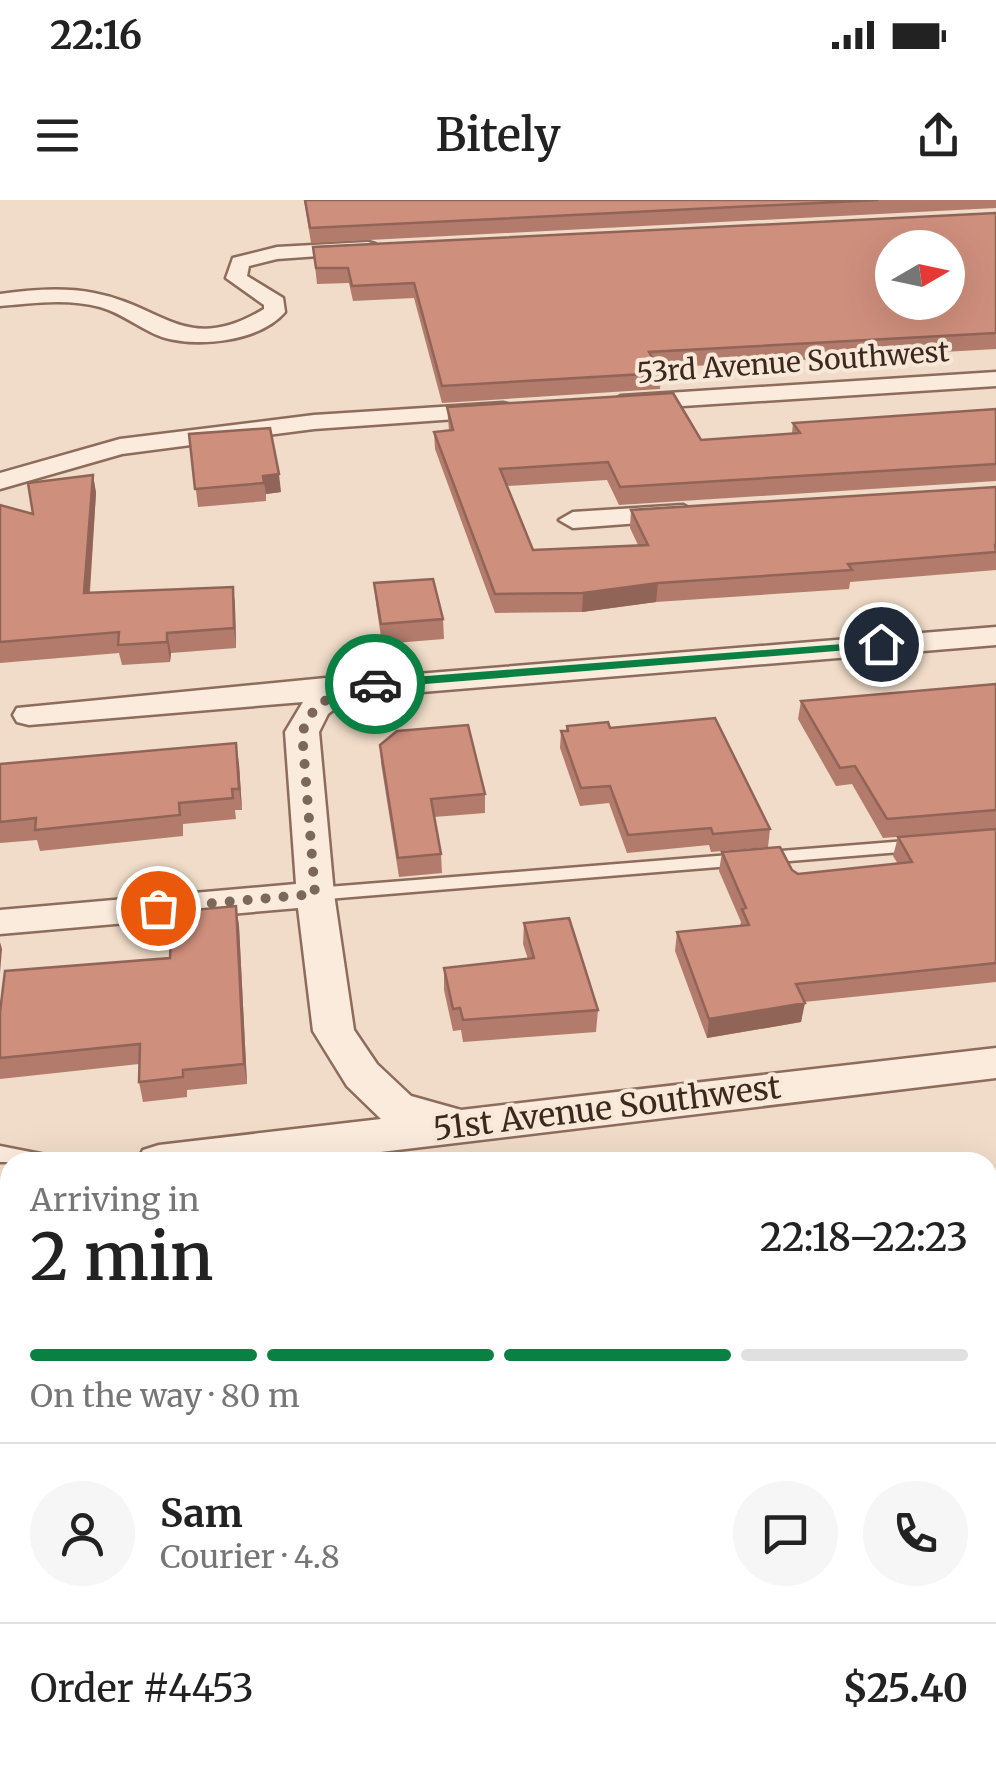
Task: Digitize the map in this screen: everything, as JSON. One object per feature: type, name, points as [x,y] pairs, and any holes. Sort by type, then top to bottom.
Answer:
[{"type":"street","points":[[0,300],[80,297],[118,306],[170,332],[224,331],[259,322],[274,312],[275,303],[268,296],[236,278],[240,262],[277,253],[394,247]]},
{"type":"street","name":"53rd Avenue Southwest","points":[[586,405],[996,379]]},
{"type":"street","points":[[0,481],[120,447],[159,441],[314,422],[528,408]]},
{"type":"street","points":[[573,520],[708,512]]},
{"type":"street","points":[[29,715],[346,686],[996,636]]},
{"type":"street","points":[[346,686],[315,708],[302,732],[315,894],[334,1031],[362,1075],[397,1109],[465,1124]]},
{"type":"street","points":[[0,922],[315,894]]},
{"type":"street","name":"51st Avenue Southwest","points":[[240,1152],[996,1063]]},
{"type":"lane","points":[[315,894],[932,845]]},
{"type":"building","points":[[305,200],[878,200],[310,228]]},
{"type":"building","points":[[996,213],[996,333],[649,352],[661,373],[442,386],[414,283],[352,286],[348,268],[316,268],[313,247]]},
{"type":"building","points":[[673,393],[701,440],[800,433],[793,423],[996,409],[996,464],[620,487],[608,462],[500,469],[533,550],[648,545],[631,510],[996,487],[996,552],[848,564],[852,570],[658,583],[583,593],[495,594],[434,432],[453,430],[447,407]]},
{"type":"building","points":[[270,428],[279,474],[263,476],[264,483],[195,489],[189,434]]},
{"type":"building","points":[[93,475],[84,593],[233,587],[234,628],[167,633],[167,642],[118,645],[119,632],[0,642],[0,505],[33,514],[28,483]]},
{"type":"building","points":[[433,579],[443,619],[381,624],[374,583]]},
{"type":"building","points":[[996,684],[996,810],[887,819],[855,766],[840,768],[801,701]]},
{"type":"building","points":[[715,718],[770,829],[713,834],[711,828],[628,835],[610,786],[581,788],[561,731],[568,731],[567,726],[608,722],[610,728]]},
{"type":"building","points":[[468,725],[485,794],[431,799],[441,854],[398,858],[380,745],[397,731]]},
{"type":"building","points":[[236,743],[239,789],[232,789],[233,798],[179,803],[180,815],[35,830],[36,818],[0,822],[0,764]]},
{"type":"building","points":[[996,829],[996,963],[796,984],[805,1003],[709,1019],[677,932],[749,925],[742,909],[746,908],[722,852],[780,847],[798,874],[912,862],[898,837]]},
{"type":"building","points":[[236,906],[244,1064],[183,1070],[183,1077],[139,1082],[140,1044],[0,1058],[5,971],[170,958],[172,912]]},
{"type":"building","points":[[569,918],[598,1010],[463,1020],[460,1008],[453,1009],[444,968],[534,958],[524,923]]},
{"type":"way so far","points":[[158,908],[315,894],[302,732],[315,708],[346,686],[375,684]]},
{"type":"route","points":[[375,684],[881,644]]}]
